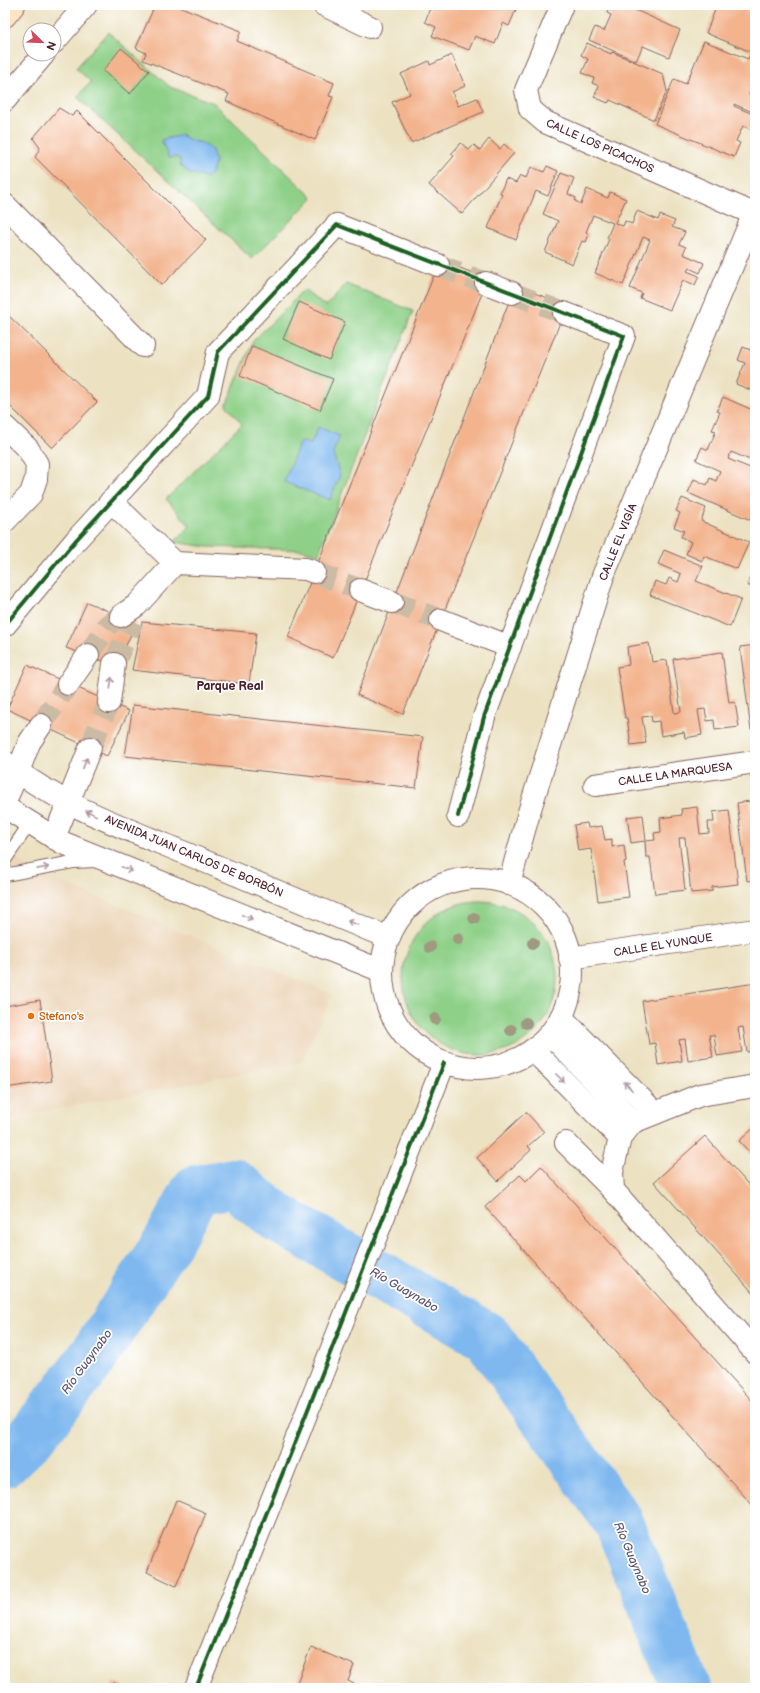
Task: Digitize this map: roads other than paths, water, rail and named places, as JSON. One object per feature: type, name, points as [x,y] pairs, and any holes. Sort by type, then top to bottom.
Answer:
[{"type":"main road","points":[[5,16],[14,5]]},
{"type":"street","points":[[62,33],[86,5]]},
{"type":"street","points":[[324,5],[370,27]]},
{"type":"street","name":"CALLE LOS PICACHOS","points":[[562,5],[526,90],[530,109],[545,122],[754,213]]},
{"type":"street","points":[[5,100],[37,62]]},
{"type":"street","points":[[5,205],[143,346]]},
{"type":"street","name":"CALLE EL VIGÍA","points":[[509,884],[603,576],[754,213]]},
{"type":"street","points":[[5,625],[76,540],[208,396],[218,352],[338,225],[438,265]]},
{"type":"street","points":[[486,283],[512,293]]},
{"type":"street","points":[[458,816],[484,717],[624,336],[564,313]]},
{"type":"street","points":[[5,427],[28,449],[37,464],[36,479],[31,494],[5,522]]},
{"type":"street","points":[[111,502],[175,562],[306,569],[314,572]]},
{"type":"street","points":[[130,614],[175,562]]},
{"type":"street","points":[[360,590],[392,602]]},
{"type":"street","points":[[441,620],[510,647]]},
{"type":"street","points":[[68,684],[88,656]]},
{"type":"street","points":[[109,702],[114,664]]},
{"type":"street","points":[[5,801],[12,767],[41,725]]},
{"type":"street","points":[[54,838],[90,748]]},
{"type":"street","name":"CALLE LA MARQUESA","points":[[595,785],[755,762]]},
{"type":"street","name":"AVENIDA JUAN CARLOS DE BORBÓN","points":[[12,767],[48,791],[111,822],[389,938]]},
{"type":"street","points":[[5,807],[54,838],[382,972]]},
{"type":"street","points":[[477,878],[509,884],[526,892],[548,911],[558,924],[565,938],[571,966],[570,988],[567,1003],[555,1025],[532,1050],[512,1061],[484,1068],[467,1068],[444,1063],[434,1059],[420,1050],[405,1036],[393,1020],[386,1003],[382,972],[385,950],[389,938],[398,920],[410,907],[424,894],[442,885],[463,879],[477,878]]},
{"type":"street","name":"CALLE EL YUNQUE","points":[[570,958],[755,930]]},
{"type":"street","points":[[555,1025],[655,1113]]},
{"type":"street","points":[[555,1025],[633,1122]]},
{"type":"street","points":[[532,1050],[620,1138]]},
{"type":"street","points":[[196,1688],[292,1450],[444,1063]]},
{"type":"street","points":[[612,1190],[612,1172],[620,1138],[633,1122],[700,1095],[755,1086]]},
{"type":"street","points":[[566,1143],[612,1190],[755,1352]]},
{"type":"lane","points":[[5,860],[30,823]]},
{"type":"lane","points":[[5,875],[73,862],[106,860]]},
{"type":"water","points":[[182,135],[190,140],[202,143],[212,150],[215,162],[214,167],[211,174],[205,178],[190,174],[180,165],[180,159],[175,157],[169,158],[161,140]]},
{"type":"water","points":[[318,427],[340,436],[333,453],[340,475],[330,500],[284,482],[300,441],[311,444]]},
{"type":"waterway","name":"Río Guaynabo","points":[[5,1462],[31,1437],[88,1364],[167,1243],[196,1190],[233,1183],[276,1217],[487,1337],[619,1523],[686,1688]]},
{"type":"tunnel","points":[[438,265],[486,283]]},
{"type":"tunnel","points":[[512,293],[564,313]]},
{"type":"tunnel","points":[[314,572],[360,590]]},
{"type":"tunnel","points":[[392,602],[441,620]]},
{"type":"tunnel","points":[[88,655],[108,625],[121,616]]},
{"type":"tunnel","points":[[114,664],[133,621]]},
{"type":"tunnel","points":[[41,725],[68,684]]},
{"type":"tunnel","points":[[90,748],[109,702]]},
{"type":"place","name":"Stefano's","points":[[31,1016]]},
{"type":"district","name":"Parque Real","points":[[230,686]]}]
